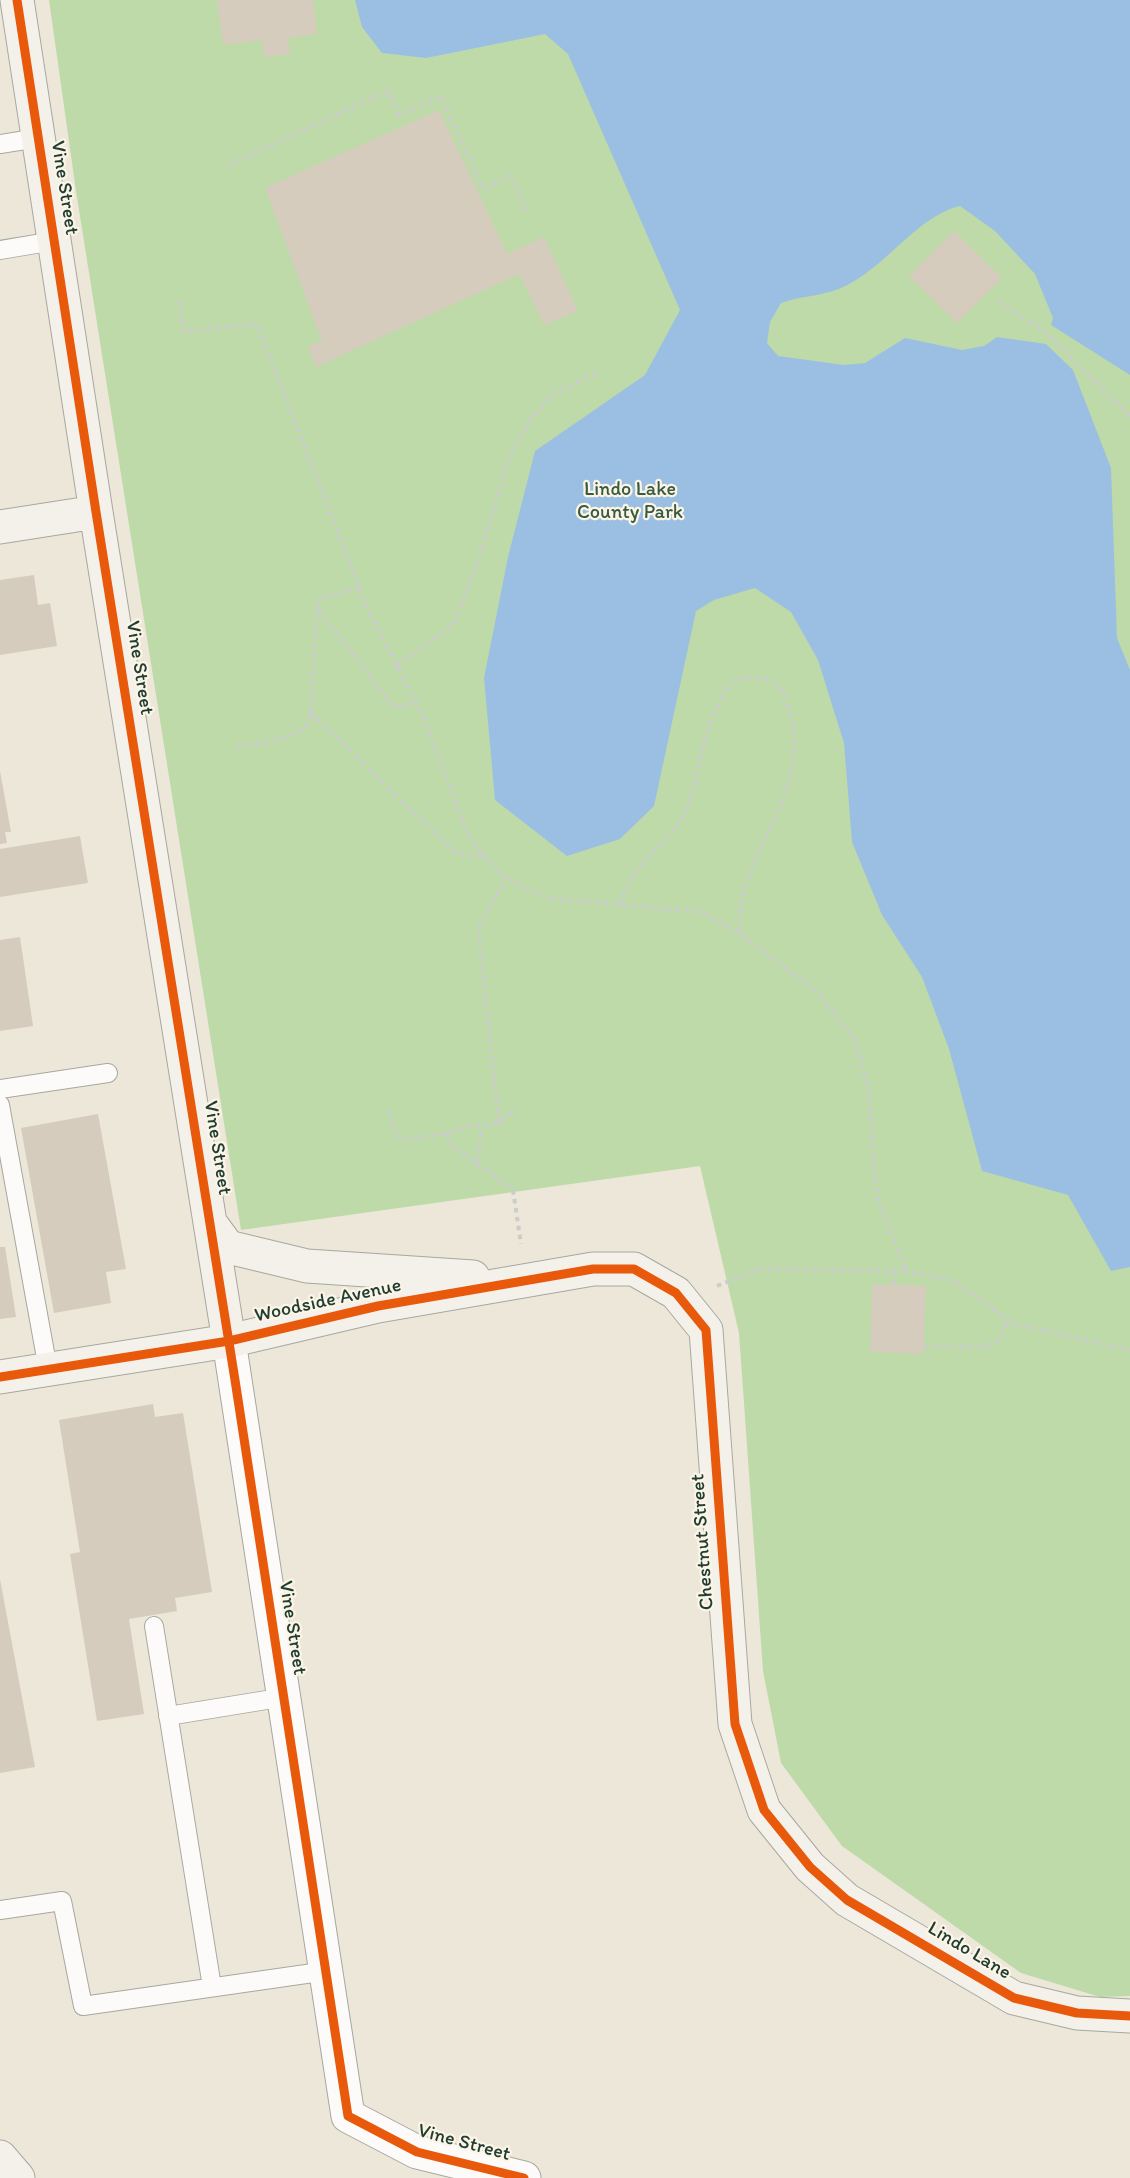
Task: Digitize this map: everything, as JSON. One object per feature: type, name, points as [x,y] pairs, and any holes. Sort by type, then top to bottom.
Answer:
[{"type":"street","name":"Vine Street","points":[[17,0],[96,512],[285,1697],[348,2116],[417,2152],[524,2178]]},
{"type":"street","points":[[0,527],[96,512]]},
{"type":"street","points":[[211,1224],[228,1247],[307,1266],[528,1280]]},
{"type":"street","name":"Woodside Avenue","points":[[0,1377],[229,1341],[378,1306],[593,1269]]},
{"type":"street","name":"Chestnut Street","points":[[593,1269],[634,1269],[676,1293],[706,1330],[735,1724],[764,1810],[810,1867]]},
{"type":"street","name":"Lindo Lane","points":[[810,1867],[847,1900],[1014,1998],[1077,2013],[1130,2016]]},
{"type":"street","points":[[0,2157],[18,2178]]},
{"type":"lane","points":[[0,144],[38,138]]},
{"type":"lane","points":[[0,250],[54,241]]},
{"type":"lane","points":[[0,1089],[108,1073]]},
{"type":"lane","points":[[0,1105],[48,1369]]},
{"type":"lane","points":[[154,1626],[212,1987]]},
{"type":"lane","points":[[168,1716],[285,1697]]},
{"type":"lane","points":[[0,1910],[62,1901],[83,2006],[327,1971]]},
{"type":"path","points":[[229,165],[387,91],[399,115],[441,96],[483,189],[511,176],[528,215]]},
{"type":"path","points":[[180,301],[184,332],[257,324],[360,588],[414,700],[469,837],[486,858],[506,878],[549,898],[702,912],[740,934],[817,992],[855,1040],[868,1086],[878,1197],[906,1271]]},
{"type":"path","points":[[998,302],[1043,330],[1130,416]]},
{"type":"path","points":[[396,666],[454,625],[479,558],[510,455],[530,420],[555,392],[601,371]]},
{"type":"path","points":[[237,747],[302,731],[310,723],[318,601],[324,597],[360,588]]},
{"type":"path","points":[[317,608],[393,706],[405,706],[414,700]]},
{"type":"path","points":[[618,905],[638,869],[680,820],[697,783],[705,741],[726,686],[736,679],[759,678],[774,682],[782,690],[795,728],[793,771],[780,812],[748,880],[738,915],[740,934]]},
{"type":"path","points":[[310,712],[456,853],[486,858]]},
{"type":"path","points":[[499,1124],[478,928],[506,878]]},
{"type":"path","points":[[389,1110],[395,1133],[405,1140],[447,1133],[470,1125],[482,1127],[499,1124],[515,1108]]},
{"type":"path","points":[[477,1163],[482,1127]]},
{"type":"path","points":[[447,1133],[448,1142],[513,1190],[528,1280]]},
{"type":"path","points":[[682,1300],[760,1269],[906,1271],[954,1281],[1009,1321],[1130,1350]]},
{"type":"path","points":[[894,1271],[894,1284]]},
{"type":"path","points":[[924,1345],[974,1347],[991,1344],[998,1341],[1009,1321]]},
{"type":"green space","name":"Lindo Lake County Park","points":[[49,0],[1130,0],[1130,1996],[1100,1997],[1021,1973],[842,1846],[781,1763],[763,1671],[739,1333],[700,1166],[241,1230],[76,191]]},
{"type":"water","points":[[355,0],[1130,0],[1130,375],[1051,325],[1053,318],[1035,274],[995,231],[960,206],[931,219],[865,274],[842,288],[781,303],[770,322],[767,343],[778,356],[844,365],[865,363],[905,338],[962,350],[984,346],[997,337],[1046,344],[1073,370],[1111,468],[1117,638],[1130,670],[1130,1267],[1111,1271],[1068,1195],[982,1171],[949,1049],[922,977],[882,915],[852,842],[844,743],[818,660],[791,612],[755,588],[714,600],[696,611],[654,806],[620,839],[567,856],[495,800],[484,678],[508,557],[535,451],[645,375],[680,310],[568,54],[545,34],[426,58],[382,53],[362,27]]},
{"type":"building","points":[[217,0],[313,0],[317,34],[288,38],[290,54],[264,57],[262,40],[223,45]]},
{"type":"building","points":[[439,110],[507,254],[544,237],[578,311],[544,325],[519,274],[316,367],[308,346],[322,341],[265,188]]},
{"type":"building","points":[[954,231],[1002,278],[957,323],[909,276]]},
{"type":"building","points":[[34,575],[38,605],[50,603],[57,646],[0,655],[0,580]]},
{"type":"building","points":[[0,771],[11,832],[5,832],[7,843],[0,844]]},
{"type":"building","points":[[80,836],[88,883],[0,897],[0,849]]},
{"type":"building","points":[[20,937],[33,1026],[0,1031],[0,940]]},
{"type":"building","points":[[98,1114],[126,1269],[106,1272],[111,1303],[54,1313],[21,1128]]},
{"type":"building","points":[[0,1247],[5,1247],[16,1317],[0,1319]]},
{"type":"building","points":[[872,1284],[926,1286],[923,1354],[870,1352]]},
{"type":"building","points":[[153,1404],[155,1417],[183,1413],[212,1592],[175,1598],[177,1611],[129,1619],[144,1714],[97,1721],[70,1554],[80,1552],[59,1420]]},
{"type":"building","points":[[0,1579],[35,1767],[0,1773]]},
{"type":"cycle path","points":[[17,0],[96,512],[235,1380],[348,2116],[417,2152],[524,2178]]},
{"type":"cycle path","points":[[0,1377],[229,1341],[378,1306],[593,1269],[634,1269],[676,1293],[706,1330],[735,1724],[764,1810],[810,1867],[847,1900],[1014,1998],[1077,2013],[1130,2016]]}]
